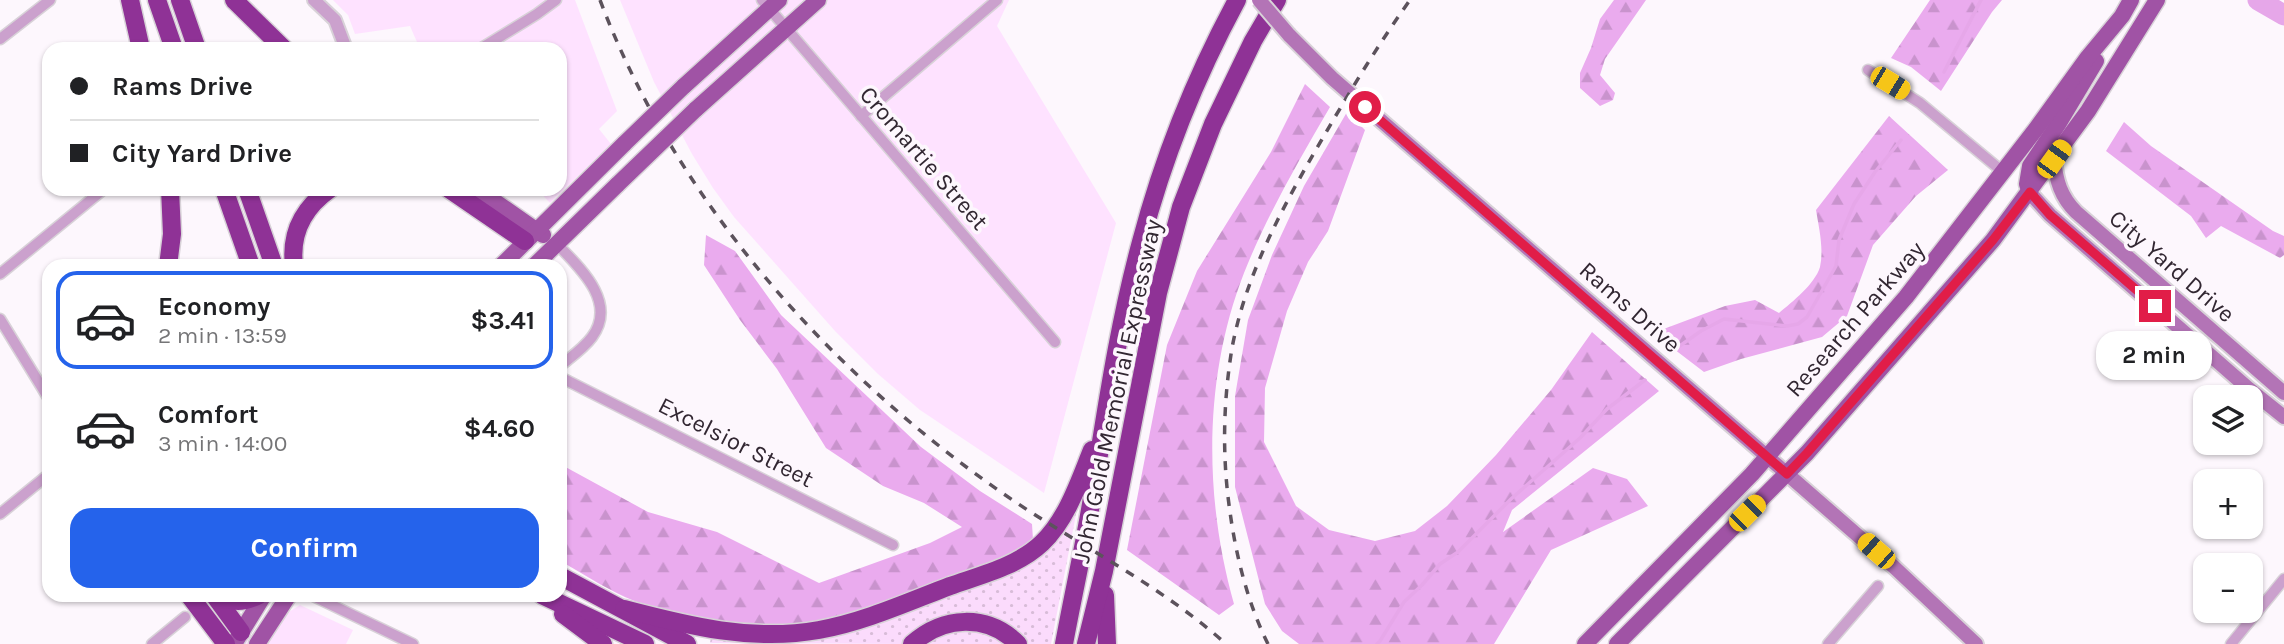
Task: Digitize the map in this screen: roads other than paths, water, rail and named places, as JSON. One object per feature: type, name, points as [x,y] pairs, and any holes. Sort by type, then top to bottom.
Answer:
[{"type":"highway","points":[[130,0],[139,42]]},
{"type":"highway","points":[[157,0],[172,42]]},
{"type":"highway","points":[[180,0],[195,42]]},
{"type":"highway","points":[[234,0],[277,42]]},
{"type":"highway","name":"John Gold Memorial Expressway","points":[[1064,644],[1130,286],[1154,198],[1195,89],[1237,0]]},
{"type":"highway","name":"John Gold Memorial Expressway","points":[[1086,644],[1104,571],[1156,303],[1181,207],[1196,164],[1233,80],[1277,0]]},
{"type":"highway","points":[[169,259],[172,234],[170,196]]},
{"type":"highway","points":[[226,196],[249,259]]},
{"type":"highway","points":[[249,196],[272,259]]},
{"type":"highway","points":[[294,259],[296,229],[313,203],[322,196]]},
{"type":"highway","points":[[461,196],[531,236]]},
{"type":"highway","points":[[624,609],[715,631],[794,634],[867,618],[1010,564],[1034,550],[1059,521],[1077,487],[1103,424]]},
{"type":"highway","points":[[1104,571],[1107,644]]},
{"type":"highway","points":[[567,580],[687,644]]},
{"type":"highway","points":[[194,602],[226,644]]},
{"type":"highway","points":[[219,602],[240,640]]},
{"type":"highway","points":[[549,602],[603,644]]},
{"type":"highway","points":[[555,602],[645,644]]},
{"type":"highway","points":[[912,644],[935,627],[962,621],[989,625],[1002,631],[1018,644]]},
{"type":"main road","points":[[541,259],[695,110],[818,0]]},
{"type":"main road","name":"Rams Drive","points":[[1259,0],[1332,78],[1894,567],[1976,644]]},
{"type":"main road","name":"Research Parkway","points":[[1586,644],[1767,457],[1906,297],[2122,16],[2131,0]]},
{"type":"main road","points":[[1617,644],[1807,453],[1993,240],[2113,74],[2157,0]]},
{"type":"main road","points":[[508,259],[770,3]]},
{"type":"main road","points":[[2030,192],[2027,184],[2030,166],[2073,101],[2122,16]]},
{"type":"main road","name":"City Yard Drive","points":[[2054,159],[2059,188],[2066,202],[2284,393]]},
{"type":"main road","name":"City Yard Drive","points":[[2030,192],[2069,232],[2249,389],[2284,416]]},
{"type":"main road","points":[[485,196],[531,236],[557,244]]},
{"type":"main road","points":[[240,640],[259,602]]},
{"type":"main road","points":[[257,644],[284,602]]},
{"type":"street","points":[[0,39],[50,0]]},
{"type":"street","points":[[314,0],[335,20],[342,42]]},
{"type":"street","points":[[492,42],[556,0]]},
{"type":"street","points":[[861,116],[997,0]]},
{"type":"street","name":"Cromartie Street","points":[[770,3],[785,27],[1055,342]]},
{"type":"street","points":[[1868,71],[1920,103],[2003,172]]},
{"type":"street","points":[[0,274],[95,196]]},
{"type":"street","points":[[557,244],[588,277],[600,307],[598,328],[593,336],[567,360]]},
{"type":"street","points":[[0,319],[42,388]]},
{"type":"street","name":"Excelsior Street","points":[[567,381],[893,545]]},
{"type":"street","points":[[0,514],[42,480]]},
{"type":"street","points":[[2231,644],[2284,579]]},
{"type":"street","points":[[1828,644],[1878,586]]},
{"type":"street","points":[[326,602],[413,644]]},
{"type":"street","points":[[152,644],[185,617]]},
{"type":"waterway","points":[[1944,72],[1981,0]]},
{"type":"waterway","points":[[2258,0],[2284,15]]},
{"type":"waterway","points":[[1674,350],[1724,319],[1787,326],[1798,324],[1807,317],[1836,266],[1839,240],[1854,204],[1901,140]]},
{"type":"waterway","points":[[1377,644],[1404,602],[1440,564],[1458,552],[1511,499],[1580,438],[1607,409],[1645,380]]},
{"type":"railway","points":[[600,0],[632,73],[670,144],[714,211],[763,274],[816,334],[874,390],[935,442],[998,490],[1172,601],[1226,644]]},
{"type":"railway","points":[[1268,644],[1254,613],[1244,580],[1227,491],[1225,430],[1232,348],[1245,297],[1276,223],[1348,95],[1410,0]]}]
